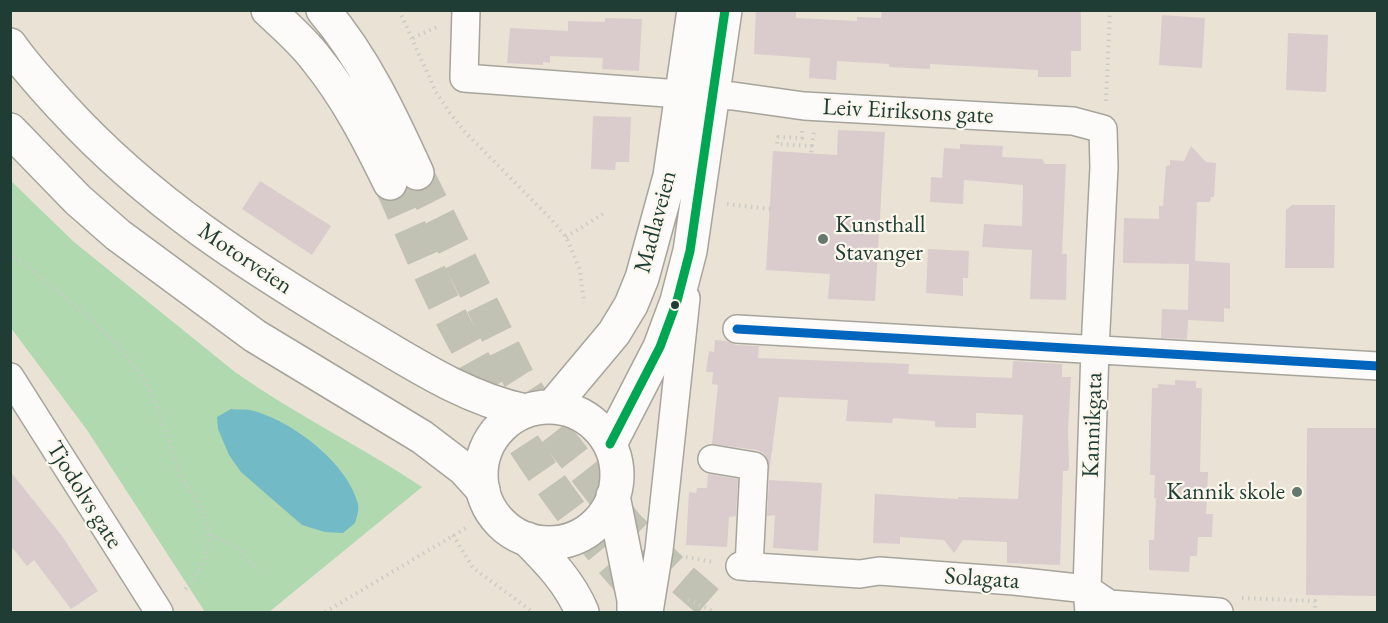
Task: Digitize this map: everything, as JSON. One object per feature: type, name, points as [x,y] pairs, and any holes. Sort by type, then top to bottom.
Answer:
[{"type":"main road","points":[[268,10],[317,59],[363,128],[403,178],[393,122],[355,53],[323,10]]},
{"type":"main road","name":"Madlaveien","points":[[610,444],[660,347],[677,301],[690,251],[696,95],[694,10]]},
{"type":"main road","name":"Madlaveien","points":[[538,409],[615,333],[631,305],[642,278],[670,176],[725,10]]},
{"type":"main road","name":"Motorveien","points":[[10,45],[22,62],[79,125],[153,194],[197,229],[267,276],[418,366],[484,399],[538,409]]},
{"type":"main road","points":[[10,130],[78,200],[126,241],[255,336],[422,437],[464,469],[483,490]]},
{"type":"main road","points":[[613,496],[600,519],[579,536],[553,543],[527,539],[514,534],[503,525],[487,503],[481,476],[482,462],[493,437],[501,426],[538,409],[572,411],[590,420],[610,444],[617,470],[613,496],[634,612]]},
{"type":"main road","points":[[527,539],[562,577],[575,595],[582,612]]},
{"type":"street","name":"Leiv Eiriksons gate","points":[[466,10],[464,78],[733,96],[809,118],[1073,121],[1103,129]]},
{"type":"street","name":"Kannikgata","points":[[1088,601],[1095,350],[1104,168],[1103,129]]},
{"type":"street","points":[[649,612],[659,550],[690,251]]},
{"type":"street","points":[[736,329],[1377,366]]},
{"type":"street","name":"Tjodolvs gate","points":[[10,377],[159,612]]},
{"type":"street","points":[[712,459],[754,466],[744,566]]},
{"type":"street","name":"Solagata","points":[[744,566],[860,574],[879,571],[1014,581],[1088,601],[1109,604],[1225,605]]},
{"type":"path","points":[[399,10],[436,92],[450,113],[465,132],[566,237],[580,270],[584,303]]},
{"type":"path","points":[[1103,129],[1106,112],[1110,10]]},
{"type":"path","points":[[809,118],[802,138],[778,137],[777,144],[813,146]]},
{"type":"path","points":[[809,118],[813,146],[811,153]]},
{"type":"path","points":[[720,203],[770,209]]},
{"type":"path","points":[[566,237],[606,212]]},
{"type":"path","points":[[10,252],[102,329],[130,359],[149,389],[180,472],[205,516],[210,534],[205,561],[196,578],[183,592]]},
{"type":"path","points":[[325,612],[466,528]]},
{"type":"path","points":[[210,534],[239,548],[249,557],[257,570]]},
{"type":"path","points":[[453,535],[473,568],[533,612]]},
{"type":"path","points":[[679,555],[744,566]]},
{"type":"path","points":[[688,600],[715,612]]},
{"type":"path","points":[[1225,605],[1315,601],[1315,612]]},
{"type":"green space","points":[[11,181],[74,242],[235,372],[422,487],[269,612],[205,612],[87,430],[11,328]]},
{"type":"water","points":[[231,409],[250,410],[266,415],[299,433],[315,445],[343,473],[352,489],[358,504],[355,523],[343,533],[325,532],[302,525],[241,472],[229,455],[218,429],[217,417]]},
{"type":"building","points":[[756,10],[796,10],[796,18],[857,21],[857,17],[881,18],[882,10],[1038,12],[1038,10],[1081,10],[1081,51],[1071,51],[1071,77],[1038,77],[1038,70],[930,64],[930,69],[837,61],[836,80],[809,78],[810,58],[754,54]]},
{"type":"building","points":[[1162,15],[1205,18],[1202,68],[1159,65]]},
{"type":"building","points":[[605,18],[642,19],[639,71],[602,69],[603,58],[550,56],[550,63],[543,62],[543,65],[507,63],[510,28],[568,31],[568,21],[605,22]]},
{"type":"building","points":[[1288,33],[1328,35],[1326,92],[1286,90]]},
{"type":"building","points":[[593,116],[631,117],[629,162],[616,162],[615,170],[591,169]]},
{"type":"building","name":"Kunsthall Stavanger","points":[[838,130],[885,132],[875,301],[828,299],[830,274],[766,270],[773,151],[837,155]]},
{"type":"building","points":[[960,144],[1003,146],[1002,157],[1042,159],[1045,164],[1066,164],[1062,254],[1067,254],[1066,300],[1030,299],[1032,250],[982,247],[984,224],[1022,226],[1023,185],[964,180],[963,204],[930,202],[931,177],[942,178],[944,148],[960,149]]},
{"type":"building","points":[[1191,146],[1206,162],[1216,163],[1214,197],[1211,197],[1210,202],[1197,202],[1195,261],[1230,263],[1230,309],[1224,308],[1224,322],[1188,320],[1187,339],[1161,338],[1162,309],[1188,310],[1189,264],[1123,263],[1124,218],[1159,219],[1159,206],[1163,206],[1166,166],[1170,165],[1170,160],[1184,161]]},
{"type":"building","points":[[260,181],[331,226],[312,255],[242,209]]},
{"type":"building","points":[[1292,205],[1335,205],[1334,268],[1285,268],[1286,210]]},
{"type":"building","points":[[928,249],[969,251],[968,278],[963,278],[963,296],[926,293]]},
{"type":"building","points":[[715,340],[727,341],[736,345],[759,346],[758,358],[909,364],[908,374],[1012,378],[1013,361],[1062,364],[1062,377],[1071,377],[1068,430],[1069,467],[1068,471],[1063,471],[1060,565],[1007,563],[1007,542],[963,540],[954,553],[944,540],[900,537],[900,544],[873,543],[875,494],[958,499],[958,497],[1018,499],[1023,415],[976,413],[976,428],[935,427],[935,421],[893,418],[892,423],[846,421],[848,400],[779,397],[769,473],[768,460],[763,453],[757,450],[712,444],[718,385],[712,384],[713,372],[706,372],[709,351],[714,352]]},
{"type":"building","points":[[1175,380],[1196,381],[1196,388],[1202,388],[1200,472],[1208,472],[1206,514],[1213,514],[1212,537],[1198,537],[1197,556],[1190,556],[1189,572],[1149,570],[1149,540],[1154,540],[1156,498],[1154,498],[1155,475],[1150,475],[1152,388],[1158,388],[1158,384],[1175,385]]},
{"type":"building","points":[[1307,428],[1377,428],[1377,596],[1306,595]]},
{"type":"building","points":[[10,471],[62,536],[98,591],[71,609],[34,560],[27,566],[10,545]]},
{"type":"building","points":[[708,474],[738,479],[736,516],[729,517],[727,547],[686,545],[689,492],[696,493],[697,488],[707,488]]},
{"type":"building","points":[[769,480],[822,483],[818,551],[773,548],[775,515],[767,516]]},
{"type":"tunnel","points":[[417,173],[518,377],[551,428],[627,525],[682,579],[720,612]]},
{"type":"tunnel","points":[[390,183],[446,308],[515,431],[585,530],[638,592]]},
{"type":"transit line","points":[[610,444],[660,347],[677,301],[690,251],[725,10]]},
{"type":"transit line","points":[[737,329],[1378,366]]},
{"type":"place","name":"Kunsthall Stavanger","points":[[823,239]]},
{"type":"place","name":"Kannik skole","points":[[1297,492]]}]
